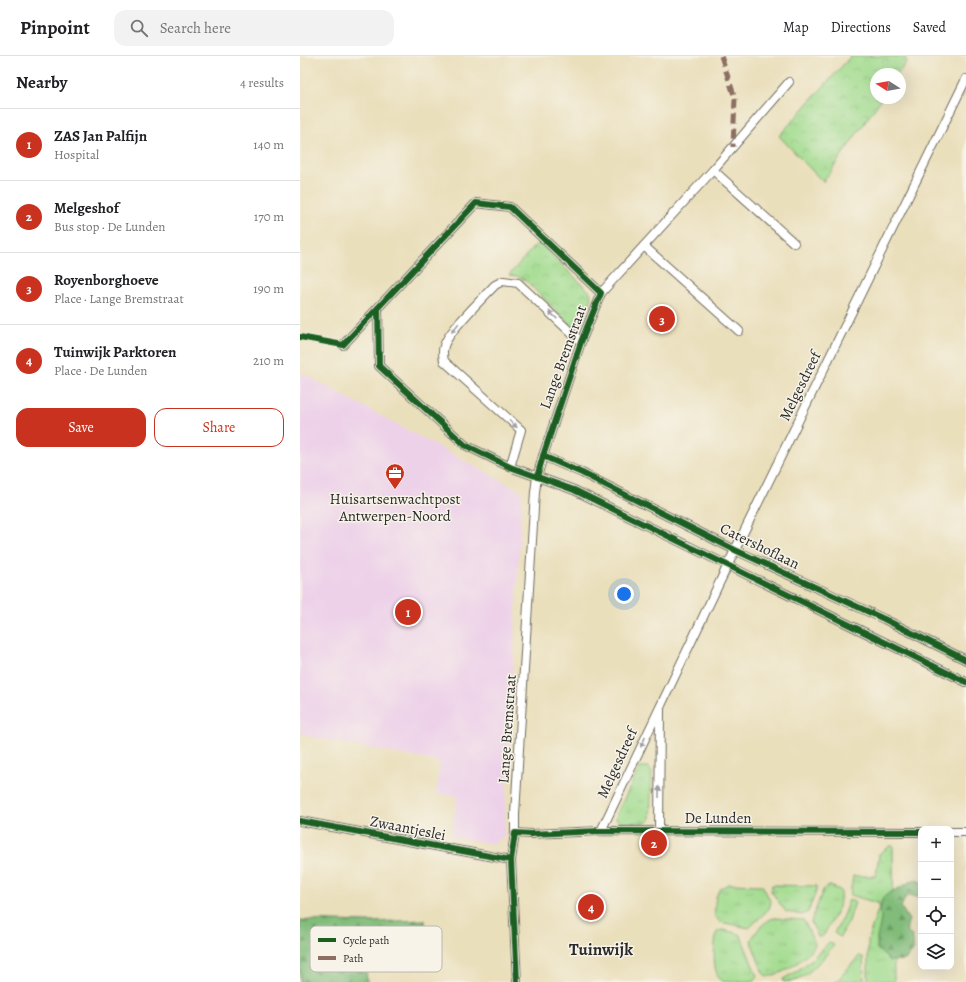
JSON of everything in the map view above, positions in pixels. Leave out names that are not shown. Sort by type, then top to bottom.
[{"type":"street","name":"Melgesdreef","points":[[600,831],[735,550],[966,79]]},
{"type":"street","name":"Lange Bremstraat","points":[[517,982],[511,860],[515,833],[537,477],[542,456],[581,342],[601,293],[713,170],[789,82]]},
{"type":"street","points":[[713,170],[794,243]]},
{"type":"street","name":"Lange Bremstraat","points":[[343,345],[476,203],[510,207],[601,293]]},
{"type":"street","points":[[644,246],[739,331]]},
{"type":"street","name":"Lange Bremstraat","points":[[510,467],[520,430],[444,361],[442,354],[444,344],[454,329],[495,285],[503,282],[518,283],[581,342]]},
{"type":"street","points":[[378,308],[380,335],[379,366],[465,445],[510,467],[574,490],[966,682]]},
{"type":"street","name":"Catershoflaan","points":[[542,456],[582,472],[735,550],[884,619],[966,660]]},
{"type":"street","name":"Melgesdreef","points":[[659,831],[660,707]]},
{"type":"street","name":"Zwaantjeslei","points":[[300,820],[511,860]]},
{"type":"street","name":"De Lunden","points":[[515,833],[531,834],[600,831],[918,832]]},
{"type":"street","points":[[954,832],[966,832]]},
{"type":"shaded area","points":[[300,372],[522,492],[504,836],[493,844],[451,836],[458,796],[436,794],[440,762],[312,737],[300,732]]},
{"type":"green space","points":[[851,56],[904,56],[907,61],[902,68],[870,68],[870,104],[878,104],[823,182],[779,136]]},
{"type":"green space","points":[[538,242],[590,292],[591,300],[588,309],[580,326],[576,328],[572,326],[525,280],[517,276],[509,275]]},
{"type":"green space","points":[[640,767],[648,767],[652,772],[650,819],[645,823],[619,822],[616,818],[617,813]]},
{"type":"green space","points":[[890,846],[893,846],[894,982],[868,982],[868,939],[880,904],[850,895],[853,876],[876,876],[879,854]]},
{"type":"green space","points":[[918,881],[918,897],[906,896],[901,907],[909,920],[907,930],[912,937],[914,950],[905,960],[889,961],[885,955],[877,949],[877,938],[881,920],[880,909],[883,897],[910,882]]},
{"type":"green space","points":[[729,884],[762,885],[771,902],[769,909],[749,928],[720,922],[715,917],[716,897],[720,889]]},
{"type":"green space","points":[[772,885],[816,886],[817,889],[808,912],[802,915],[786,912],[771,891]]},
{"type":"green space","points":[[830,886],[840,890],[841,892],[839,907],[824,935],[818,937],[811,922],[823,890]]},
{"type":"green space","points":[[849,900],[855,902],[849,921],[840,937],[834,933]]},
{"type":"green space","points":[[774,918],[804,921],[815,944],[808,954],[795,964],[780,973],[773,976],[768,976],[763,973],[751,941],[760,927],[767,921]]},
{"type":"green space","points":[[300,920],[369,922],[425,920],[425,926],[310,926],[310,972],[366,972],[367,982],[300,982]]},
{"type":"green space","points":[[724,930],[740,934],[757,976],[754,981],[723,982],[716,972],[714,953],[716,934],[718,931]]},
{"type":"green space","points":[[829,942],[834,945],[812,969],[799,978],[784,982],[783,979],[808,962]]},
{"type":"green space","points":[[859,956],[863,957],[864,982],[836,982]]},
{"type":"marked path","points":[[721,56],[735,98],[733,147]]},
{"type":"cycle path","points":[[300,337],[343,345],[476,203],[510,207],[601,293],[581,342],[537,477]]},
{"type":"cycle path","points":[[378,308],[379,366],[465,445],[510,467],[574,490],[966,682]]},
{"type":"cycle path","points":[[543,456],[582,473],[735,550],[884,619],[966,660]]},
{"type":"cycle path","points":[[300,821],[511,860]]},
{"type":"cycle path","points":[[517,982],[511,860],[515,833],[531,834],[601,831],[918,832]]},
{"type":"place","name":"Royenborghoeve","points":[[662,319]]},
{"type":"place","name":"Huisartsenwachtpost Antwerpen-Noord","points":[[395,490]]},
{"type":"place","name":"ZAS Jan Palfijn","points":[[408,612]]},
{"type":"place","name":"Melgeshof","points":[[654,843]]},
{"type":"place","name":"Tuinwijk Parktoren","points":[[591,907]]},
{"type":"district","name":"Tuinwijk","points":[[601,949]]}]
